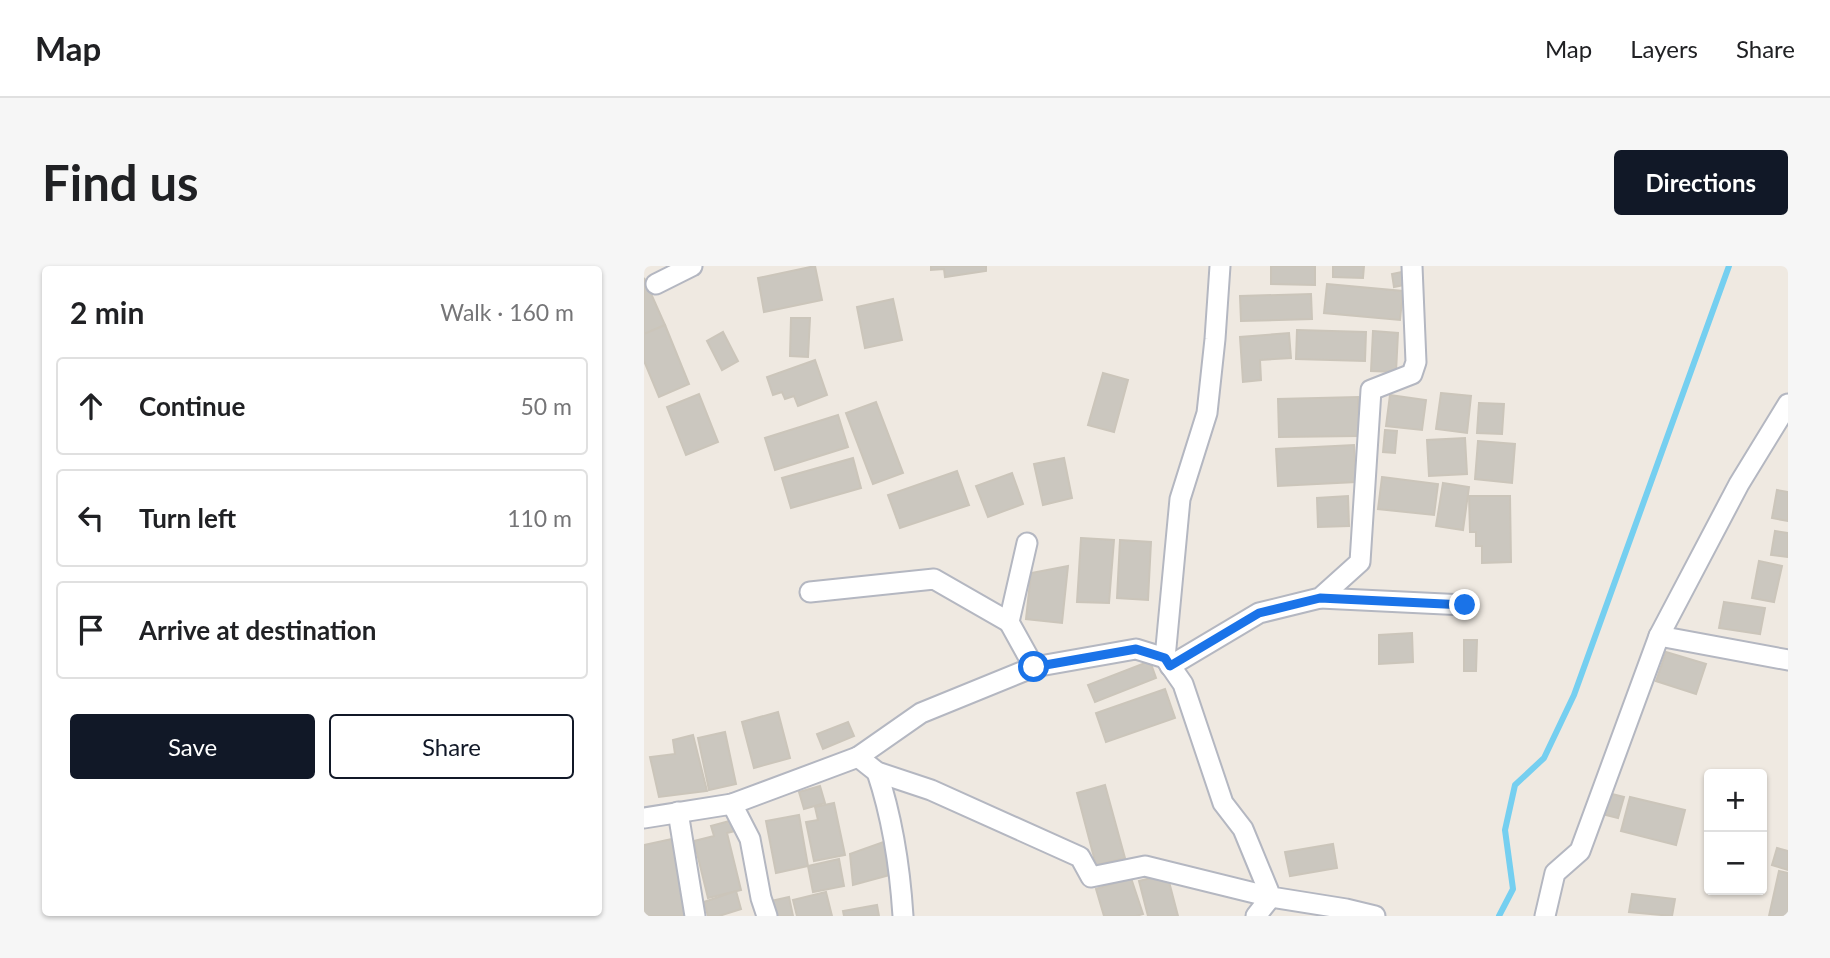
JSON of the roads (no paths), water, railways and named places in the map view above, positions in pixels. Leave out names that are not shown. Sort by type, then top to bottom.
[{"type":"street","points":[[656,284],[692,266]]},
{"type":"street","points":[[1167,662],[1180,499],[1207,413],[1220,266]]},
{"type":"street","points":[[1320,598],[1360,562],[1371,390],[1412,374],[1416,362],[1412,266]]},
{"type":"street","points":[[1545,916],[1555,873],[1580,851],[1658,636],[1739,484],[1788,404]]},
{"type":"street","points":[[1009,622],[1027,543]]},
{"type":"street","points":[[810,592],[934,579],[1009,622],[1034,667]]},
{"type":"street","points":[[1167,662],[1259,613],[1320,598],[1465,605]]},
{"type":"street","points":[[1658,636],[1788,660]]},
{"type":"street","points":[[644,818],[732,804],[858,757],[921,713],[1034,667],[1136,649],[1167,662],[1183,684],[1223,803],[1243,829],[1271,897]]},
{"type":"street","points":[[858,757],[877,772],[931,790],[1080,857],[1091,877],[1145,866],[1271,897],[1375,916]]},
{"type":"street","points":[[877,772],[884,792],[902,888],[904,916]]},
{"type":"street","points":[[732,804],[750,839],[767,916]]},
{"type":"street","points":[[678,812],[695,916]]},
{"type":"street","points":[[1256,916],[1271,897]]},
{"type":"waterway","points":[[1499,916],[1513,889],[1505,830],[1515,785],[1544,758],[1574,695],[1729,266]]}]
